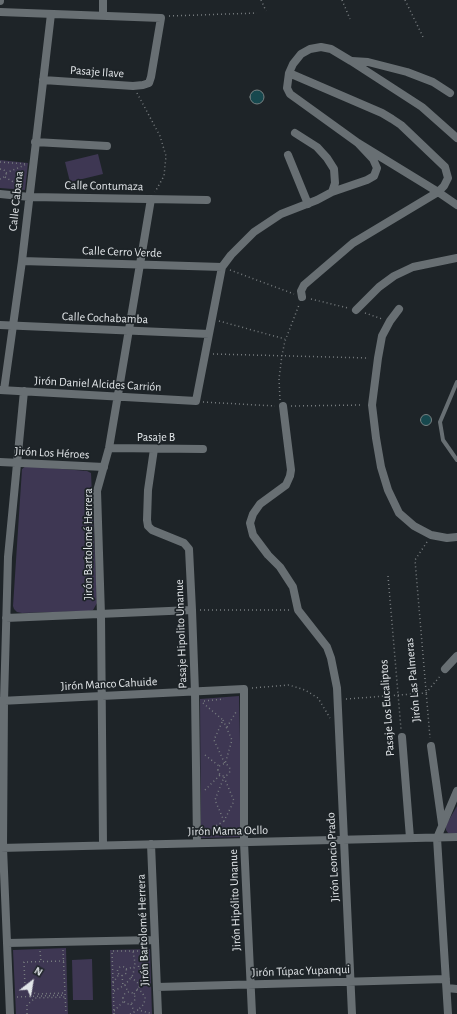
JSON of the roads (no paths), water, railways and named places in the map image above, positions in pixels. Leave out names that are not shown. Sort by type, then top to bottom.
[{"type":"street","points":[[0,12],[103,16],[103,0]]},
{"type":"street","name":"Calle Cabana","points":[[2,390],[22,261],[51,14]]},
{"type":"street","name":"Pasaje Ilave","points":[[43,80],[133,86],[149,83],[161,18],[103,16]]},
{"type":"street","points":[[457,138],[422,107],[351,60],[331,49],[321,47],[310,49],[301,54],[293,64],[289,73],[287,88],[290,94],[358,143],[457,205]]},
{"type":"street","points":[[351,60],[368,62],[407,72],[433,82],[450,93]]},
{"type":"street","points":[[289,73],[382,113],[401,125],[445,167],[448,178],[444,186],[438,192],[353,243],[304,285],[301,291],[302,297]]},
{"type":"street","points":[[295,133],[317,147],[334,169],[336,183],[332,192]]},
{"type":"street","points":[[35,142],[106,146]]},
{"type":"street","points":[[209,334],[222,267],[231,255],[254,232],[281,214],[374,176],[377,172],[377,168],[373,159],[358,143]]},
{"type":"street","points":[[288,155],[308,204]]},
{"type":"street","name":"Calle Contumaza","points":[[0,194],[30,197],[207,200]]},
{"type":"street","name":"Jirón Bartolomé Herrera","points":[[103,846],[101,615],[97,491],[109,448],[151,198]]},
{"type":"street","points":[[356,310],[379,287],[394,276],[413,267],[457,258]]},
{"type":"street","name":"Calle Cerro Verde","points":[[22,261],[222,267]]},
{"type":"street","points":[[399,308],[382,336],[372,405],[381,467],[388,490],[399,513],[414,526],[431,536],[447,538],[457,537]]},
{"type":"street","name":"Calle Cochabamba","points":[[0,325],[209,334]]},
{"type":"street","name":"Jirón Daniel Alcides Carrión","points":[[2,390],[196,401],[209,334]]},
{"type":"street","points":[[10,1014],[1,848],[2,701],[6,618],[4,557],[18,463],[24,391]]},
{"type":"street","name":"Jirón Leoncio Prado","points":[[283,406],[291,470],[290,476],[286,485],[260,504],[253,514],[250,523],[254,535],[268,555],[280,567],[293,587],[298,610],[327,647],[333,665],[338,700],[352,1014]]},
{"type":"street","name":"Pasaje B","points":[[109,448],[203,449]]},
{"type":"street","name":"Pasaje Hipolito Unanue","points":[[154,449],[148,490],[146,520],[148,526],[152,530],[184,543],[189,549],[195,692],[197,843]]},
{"type":"street","name":"Jirón Los Héroes","points":[[0,462],[104,467]]},
{"type":"street","points":[[6,618],[192,610]]},
{"type":"street","points":[[445,669],[457,656]]},
{"type":"street","name":"Jirón Manco Cahuide","points":[[2,701],[244,689]]},
{"type":"street","name":"Jirón Hipólito Unanue","points":[[244,689],[244,842],[252,1014]]},
{"type":"street","name":"Pasaje Los Eucaliptos","points":[[402,737],[410,838]]},
{"type":"street","points":[[431,746],[442,826]]},
{"type":"street","points":[[448,1014],[437,838],[457,791]]},
{"type":"street","name":"Jirón Mama Ocllo","points":[[1,848],[457,837]]},
{"type":"street","name":"Jirón Bartolomé Herrera","points":[[151,844],[157,987],[154,1014]]},
{"type":"street","points":[[7,943],[155,940]]},
{"type":"street","name":"Jirón Túpac Yupanqui","points":[[157,987],[446,979]]},
{"type":"street","points":[[447,988],[457,989]]},
{"type":"street","points":[[0,996],[9,997]]},
{"type":"lane","points":[[457,382],[440,422],[443,440],[457,460]]}]
